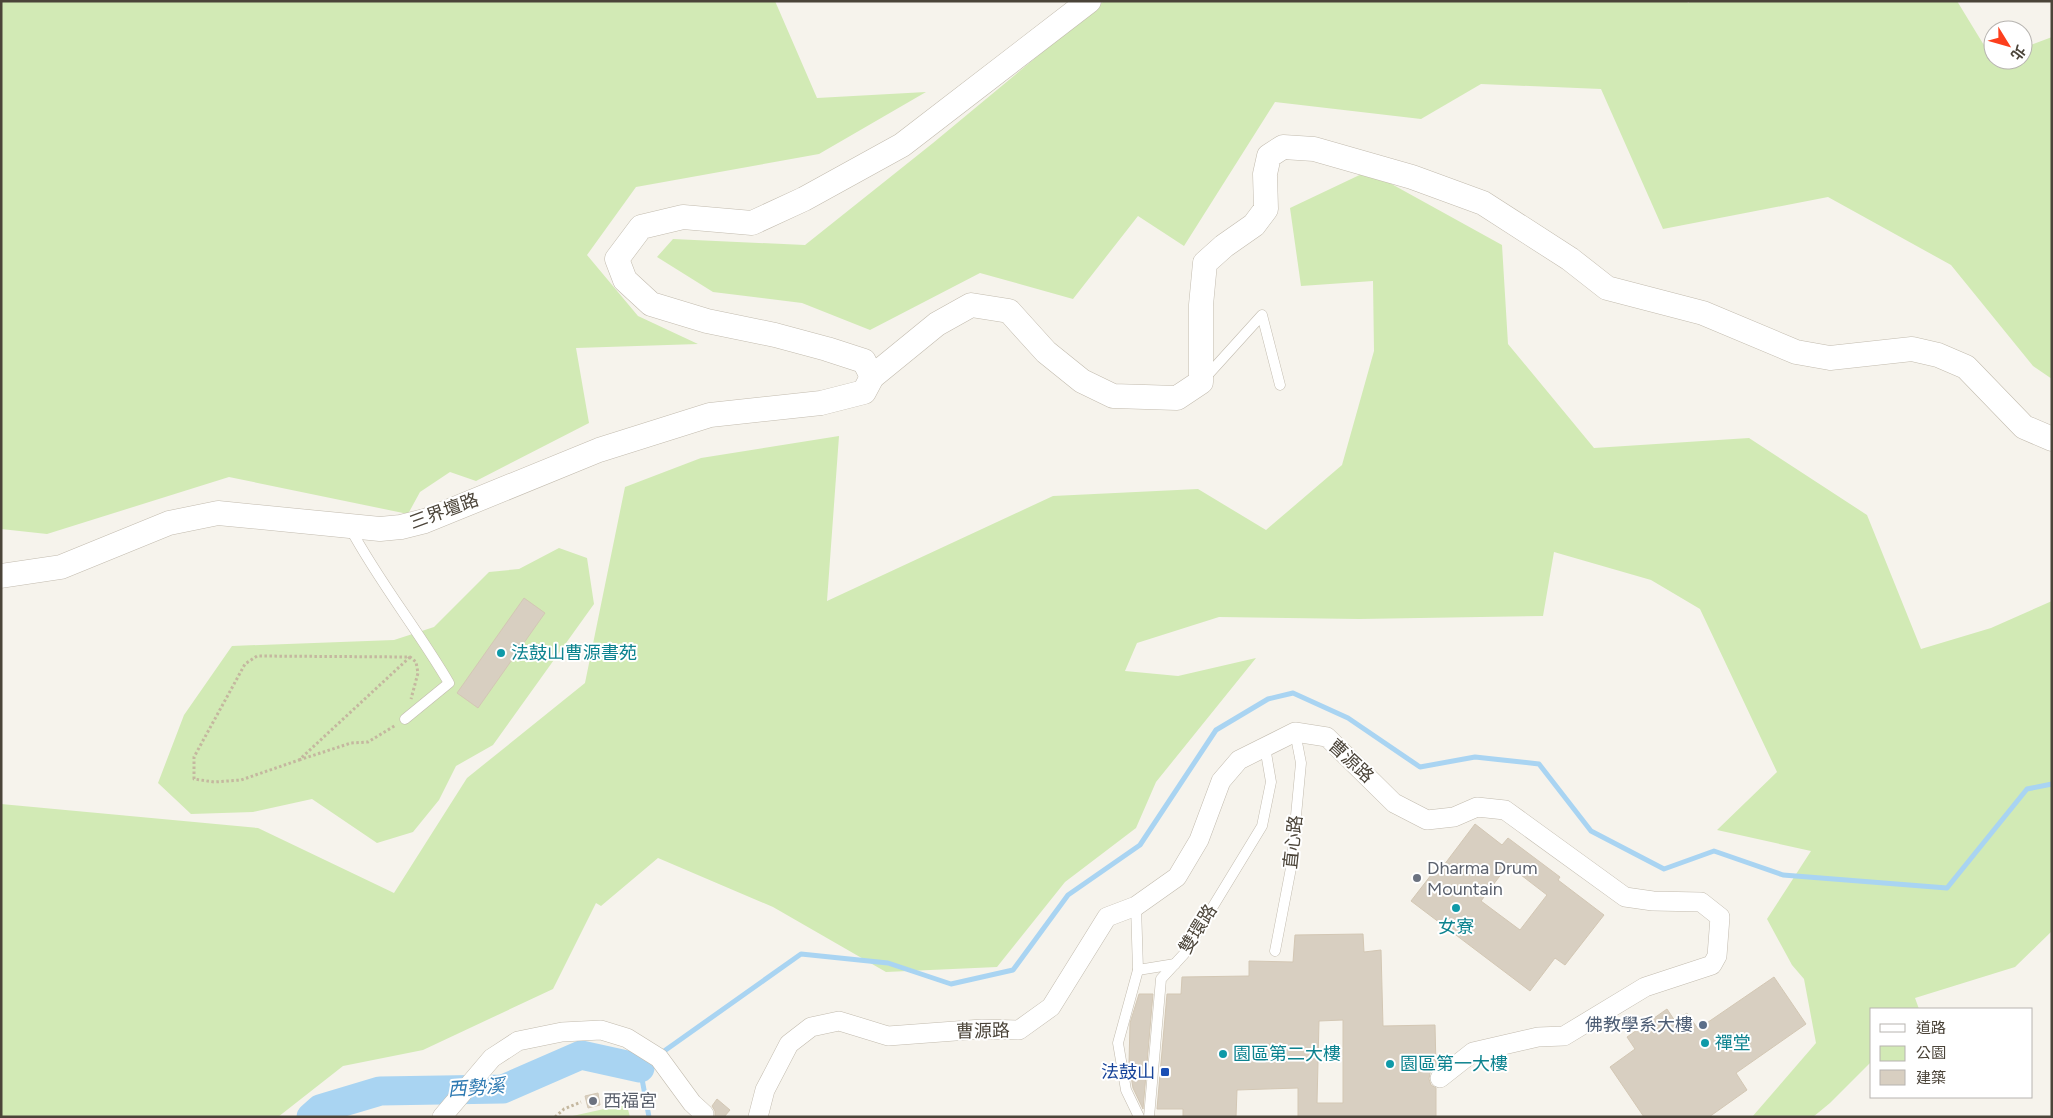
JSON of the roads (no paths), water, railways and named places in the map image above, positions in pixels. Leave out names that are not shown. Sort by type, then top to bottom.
[{"type":"street","points":[[872,377],[864,361],[774,335],[706,321],[651,304],[625,280],[617,259],[641,227],[683,217],[752,223],[804,198],[902,145],[1089,1]]},
{"type":"street","points":[[1201,382],[1201,305],[1205,263],[1224,246],[1254,225],[1266,209],[1265,174],[1269,156],[1283,147],[1314,149],[1404,175],[1483,203],[1570,259],[1607,288],[1703,313],[1796,352],[1830,358],[1912,349],[1938,355],[1966,367],[2024,427],[2052,439]]},
{"type":"street","name":"三界壇路","points":[[1,576],[61,567],[169,523],[218,513],[380,529],[401,527],[425,521],[618,444],[710,415],[821,403],[864,392],[872,377],[938,324],[971,305],[1009,311],[1046,352],[1082,381],[1113,396],[1177,398],[1201,382]]},
{"type":"street","name":"曹源路","points":[[758,1117],[766,1090],[789,1044],[811,1027],[839,1021],[888,1036],[982,1029],[1019,1030],[1051,1007],[1107,917],[1136,906],[1177,876],[1199,840],[1221,781],[1239,760],[1294,732],[1327,737],[1394,803],[1427,820],[1454,817],[1477,807],[1505,810],[1624,897],[1652,901],[1701,902],[1720,917],[1717,956],[1712,965],[1645,987],[1564,1036],[1538,1037],[1473,1052],[1440,1078]]},
{"type":"street","points":[[442,1117],[492,1058],[518,1041],[562,1032],[601,1030],[627,1038],[659,1058],[692,1103],[704,1114]]},
{"type":"lane","points":[[1201,382],[1262,315],[1280,385]]},
{"type":"lane","points":[[349,526],[368,561],[430,651],[449,683],[405,719]]},
{"type":"lane","name":"直心路","points":[[1275,951],[1291,868],[1301,763],[1294,732]]},
{"type":"lane","name":"雙環路","points":[[1149,1117],[1161,979],[1184,954],[1262,826],[1271,782],[1265,748]]},
{"type":"lane","points":[[1136,906],[1138,970],[1118,1043],[1126,1090],[1139,1117]]},
{"type":"lane","points":[[1138,970],[1175,964]]},
{"type":"waterway","points":[[660,1054],[801,954],[888,963],[951,984],[1013,970],[1068,895],[1140,845],[1216,730],[1268,699],[1293,693],[1348,718],[1420,767],[1475,757],[1539,764],[1591,831],[1664,869],[1714,851],[1783,875],[1947,888],[2027,789],[2052,784]]},
{"type":"waterway","name":"西勢溪","points":[[311,1117],[320,1109],[380,1091],[503,1089],[581,1055],[640,1068]]},
{"type":"waterway","points":[[649,1117],[640,1068],[653,1059]]},
{"type":"place","name":"法鼓山曹源書苑","points":[[501,653]]},
{"type":"place","name":"Dharma Drum Mountain","points":[[1417,878]]},
{"type":"place","name":"女寮","points":[[1456,908]]},
{"type":"place","name":"佛教學系大樓","points":[[1703,1025]]},
{"type":"place","name":"禪堂","points":[[1705,1043]]},
{"type":"place","name":"園區第二大樓","points":[[1223,1054]]},
{"type":"place","name":"園區第一大樓","points":[[1390,1064]]},
{"type":"place","name":"法鼓山","points":[[1165,1072]]},
{"type":"place","name":"西福宮","points":[[593,1101]]}]
